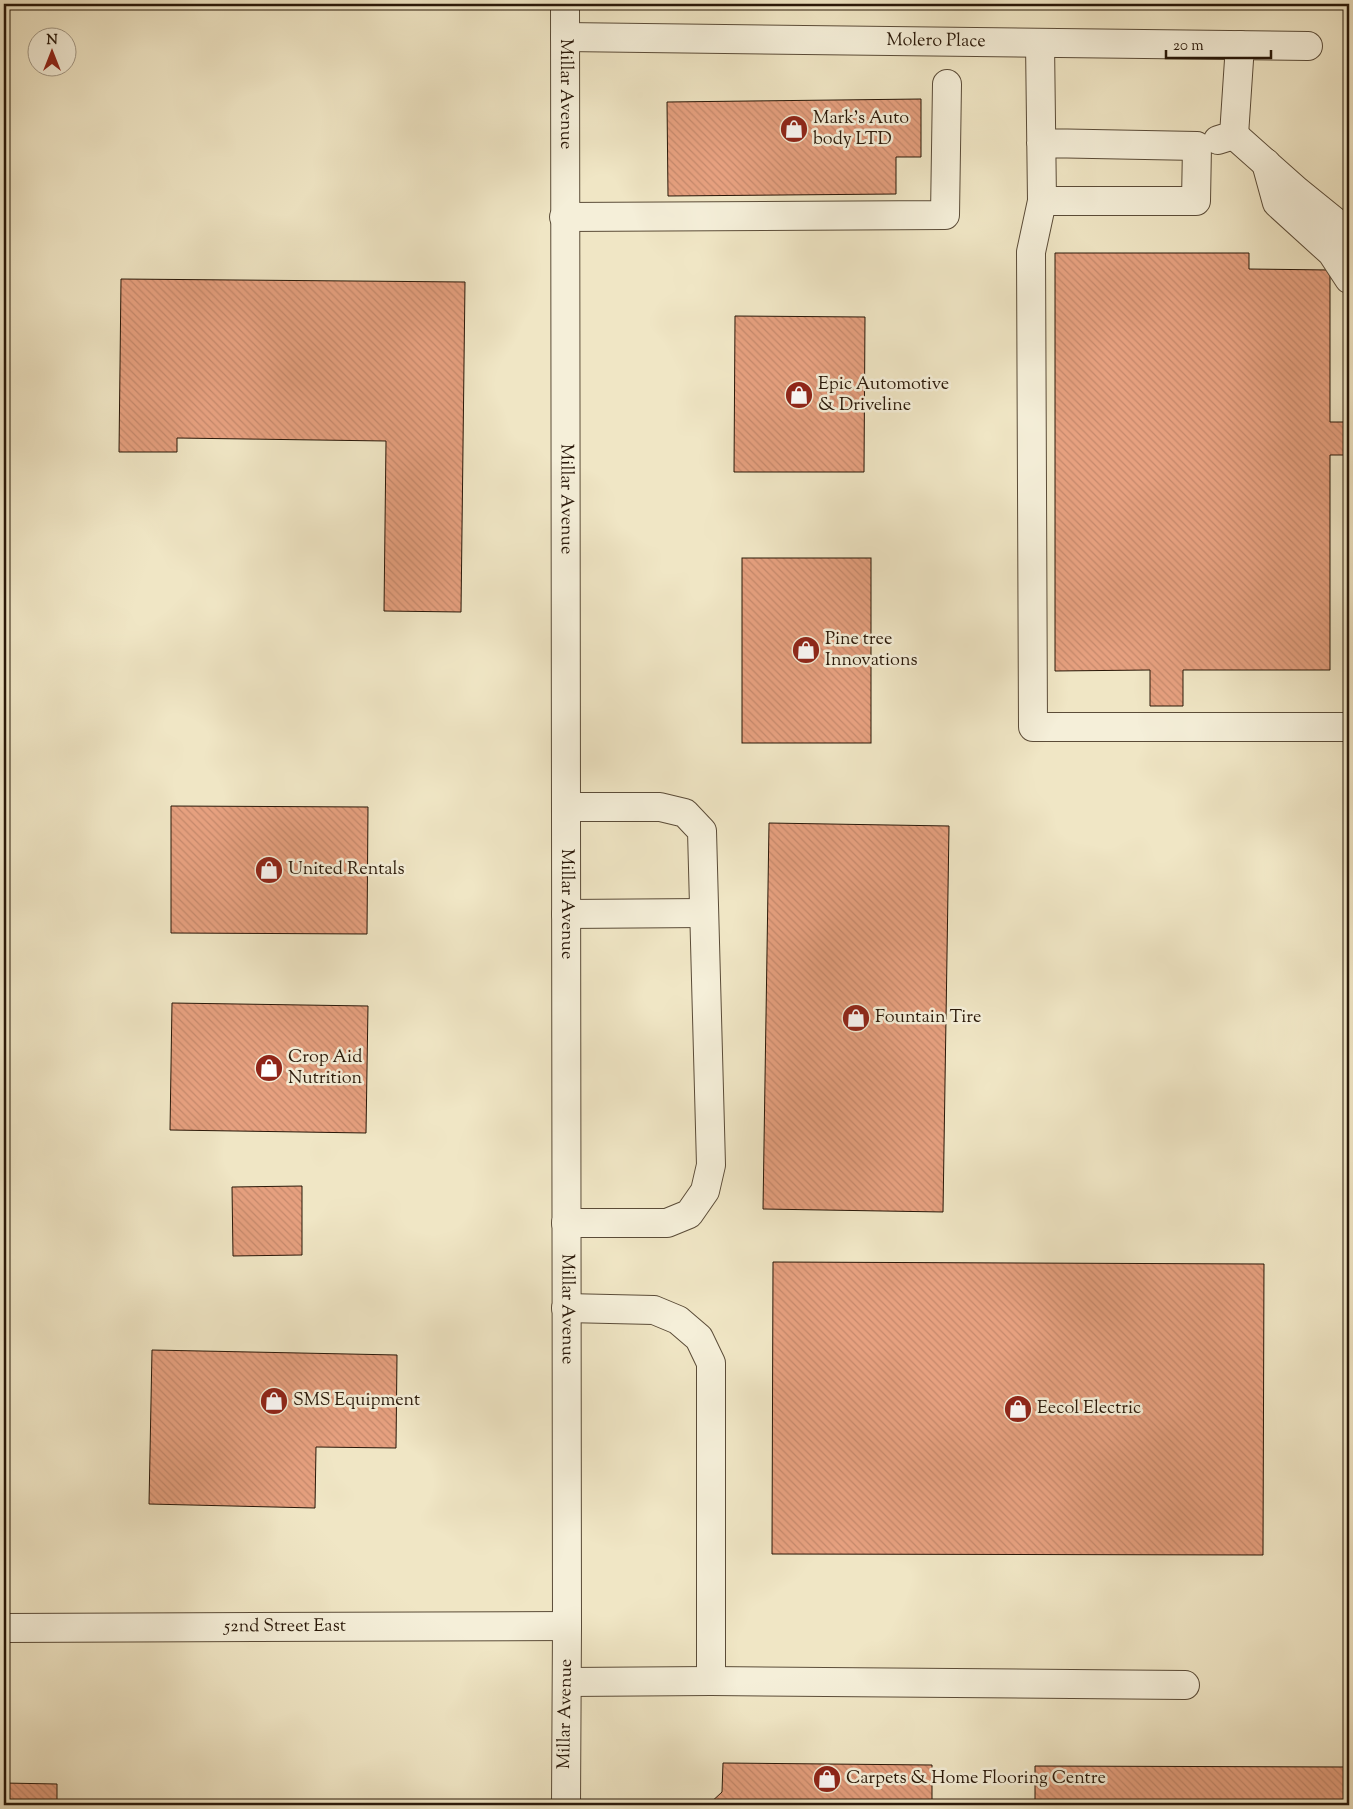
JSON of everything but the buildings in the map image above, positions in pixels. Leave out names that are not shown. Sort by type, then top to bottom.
[{"type":"street","name":"Millar Avenue","points":[[565,4],[566,1805]]},
{"type":"street","name":"Molero Place","points":[[564,37],[1308,46]]},
{"type":"street","points":[[1040,43],[1042,201],[1031,252],[1033,727],[1349,727]]},
{"type":"street","points":[[1234,134],[1240,45]]},
{"type":"street","points":[[564,217],[945,215],[946,84]]},
{"type":"street","points":[[1041,143],[1198,146],[1234,134]]},
{"type":"street","points":[[1234,134],[1297,191],[1349,233]]},
{"type":"street","points":[[1042,201],[1196,202],[1198,146]]},
{"type":"street","points":[[1266,163],[1277,203],[1332,253],[1349,279]]},
{"type":"street","points":[[566,807],[660,806],[685,813],[702,831],[711,1165],[705,1191],[689,1214],[666,1224],[566,1224]]},
{"type":"street","points":[[566,914],[704,913]]},
{"type":"street","points":[[566,1308],[654,1310],[678,1320],[699,1338],[711,1363],[711,1681]]},
{"type":"street","name":"52nd Street East","points":[[4,1628],[567,1626]]},
{"type":"street","points":[[567,1682],[711,1681],[1185,1685]]},
{"type":"place","name":"Mark's Auto body LTD","points":[[794,129]]},
{"type":"place","name":"Epic Automotive & Driveline","points":[[799,395]]},
{"type":"place","name":"Pine tree Innovations","points":[[806,650]]},
{"type":"place","name":"United Rentals","points":[[269,870]]},
{"type":"place","name":"Fountain Tire","points":[[856,1018]]},
{"type":"place","name":"Crop Aid Nutrition","points":[[269,1068]]},
{"type":"place","name":"SMS Equipment","points":[[274,1401]]},
{"type":"place","name":"Eecol Electric","points":[[1018,1409]]},
{"type":"place","name":"Carpets & Home Flooring Centre","points":[[827,1779]]}]
